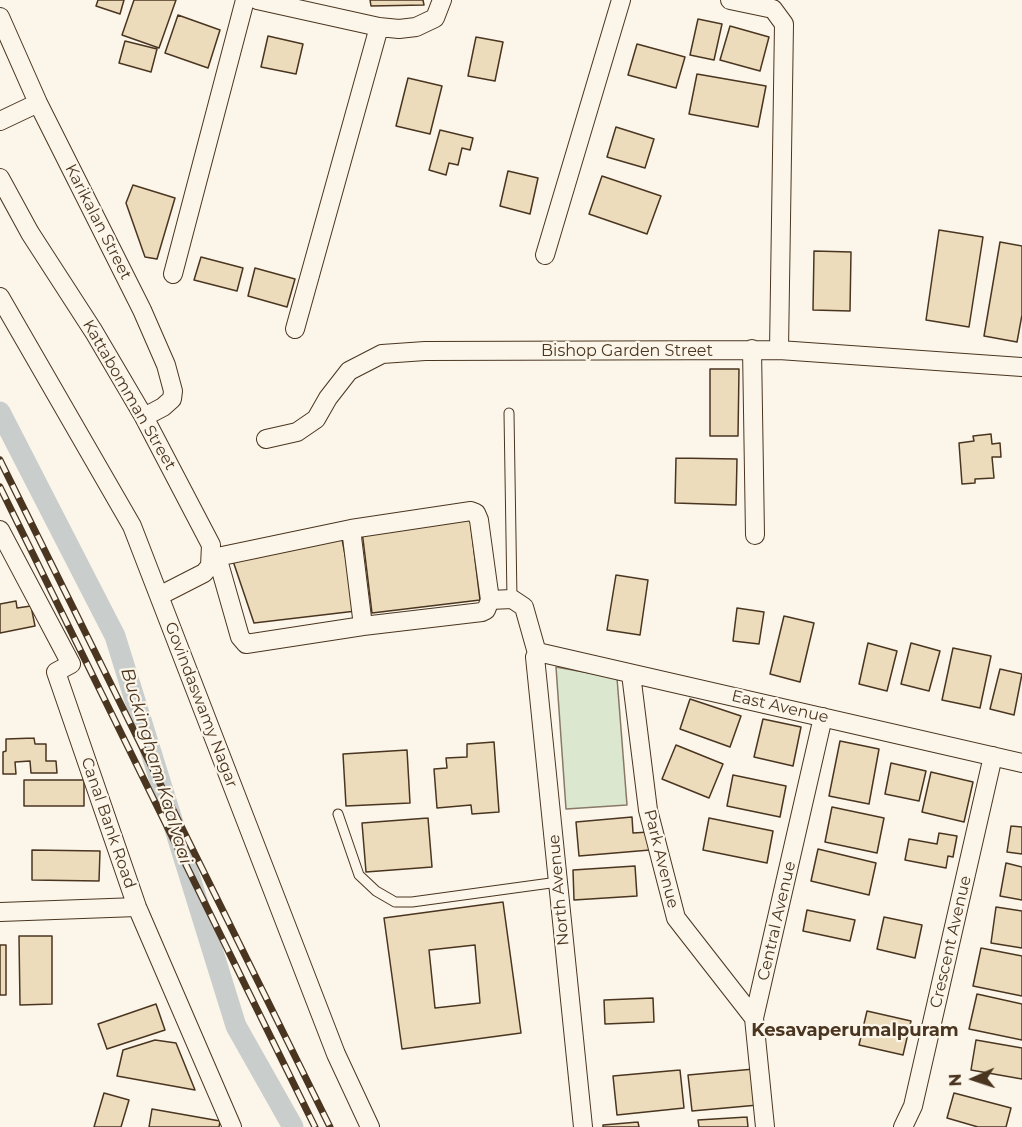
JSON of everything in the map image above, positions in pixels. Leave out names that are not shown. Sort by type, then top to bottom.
[{"type":"street","points":[[173,274],[245,0]]},
{"type":"street","points":[[258,0],[379,27],[416,27],[435,18],[442,0]]},
{"type":"street","points":[[545,255],[621,0]]},
{"type":"street","points":[[730,0],[773,9],[784,24],[779,350]]},
{"type":"street","name":"Karikalan Street","points":[[0,17],[38,104],[142,310],[166,364],[173,391],[171,399],[163,407],[144,417]]},
{"type":"street","points":[[295,329],[379,27]]},
{"type":"street","points":[[0,121],[38,104]]},
{"type":"street","name":"Kattabomman Street","points":[[0,178],[30,233],[94,332],[144,417],[211,545],[210,566],[204,573],[159,596]]},
{"type":"street","name":"Govindaswamy Nagar","points":[[0,297],[132,526],[336,1054],[370,1127]]},
{"type":"street","points":[[752,349],[755,535]]},
{"type":"street","name":"Bishop Garden Street","points":[[266,439],[297,432],[316,419],[328,398],[349,371],[382,354],[425,351],[752,349],[1022,367]]},
{"type":"street","points":[[466,511],[476,513],[479,520],[490,600],[486,610],[246,644],[240,637],[218,560],[222,556],[351,529],[466,511]]},
{"type":"street","points":[[351,529],[363,626]]},
{"type":"street","name":"Canal Bank Road","points":[[0,530],[71,664],[56,672],[136,908],[232,1127]]},
{"type":"street","points":[[490,600],[512,599]]},
{"type":"street","name":"North Avenue","points":[[512,599],[524,607],[537,653],[535,657],[570,1019],[583,1127]]},
{"type":"street","name":"East Avenue","points":[[537,653],[542,652],[1022,763]]},
{"type":"street","name":"Park Avenue","points":[[631,674],[648,810],[676,918],[754,1018]]},
{"type":"street","name":"Central Avenue","points":[[765,1127],[754,1018],[823,717]]},
{"type":"street","name":"Crescent Avenue","points":[[903,1127],[914,1106],[993,756]]},
{"type":"street","points":[[0,912],[136,908]]},
{"type":"lane","points":[[509,412],[512,599]]},
{"type":"lane","points":[[338,814],[358,875],[376,891],[395,902],[412,902],[558,882]]},
{"type":"green space","points":[[556,667],[617,678],[627,805],[566,809]]},
{"type":"building","points":[[98,0],[124,0],[120,14],[96,6]]},
{"type":"building","points":[[134,0],[176,0],[159,48],[122,35]]},
{"type":"building","points":[[370,0],[423,0],[424,5],[371,6]]},
{"type":"building","points":[[178,15],[220,30],[208,68],[165,53]]},
{"type":"building","points":[[698,19],[722,24],[714,60],[690,55]]},
{"type":"building","points":[[730,26],[769,37],[760,71],[720,60]]},
{"type":"building","points":[[268,36],[303,44],[296,74],[261,67]]},
{"type":"building","points":[[476,37],[503,42],[495,81],[468,76]]},
{"type":"building","points":[[125,41],[157,49],[151,72],[119,63]]},
{"type":"building","points":[[637,44],[685,57],[676,88],[628,75]]},
{"type":"building","points":[[697,74],[766,86],[758,127],[689,114]]},
{"type":"building","points":[[408,78],[442,86],[430,134],[396,126]]},
{"type":"building","points":[[616,127],[654,139],[645,168],[607,157]]},
{"type":"building","points":[[440,130],[473,138],[470,150],[462,148],[458,165],[449,163],[446,175],[429,170]]},
{"type":"building","points":[[508,171],[538,178],[530,214],[500,206]]},
{"type":"building","points":[[602,176],[661,196],[647,234],[589,214]]},
{"type":"building","points":[[133,185],[175,198],[157,259],[145,257],[126,203]]},
{"type":"building","points":[[939,230],[983,237],[969,327],[926,320]]},
{"type":"building","points":[[1000,242],[1022,246],[1022,315],[1017,342],[984,336]]},
{"type":"building","points":[[814,251],[851,252],[850,311],[813,310]]},
{"type":"building","points":[[201,257],[243,268],[237,291],[194,280]]},
{"type":"building","points":[[255,268],[295,279],[287,307],[248,296]]},
{"type":"building","points":[[710,369],[739,369],[738,436],[710,436]]},
{"type":"building","points":[[991,434],[992,444],[1000,443],[1001,457],[992,457],[994,478],[975,479],[975,483],[962,484],[959,443],[974,441],[973,436]]},
{"type":"building","points":[[676,458],[737,459],[736,505],[675,503]]},
{"type":"building","points":[[470,518],[480,600],[372,613],[362,531]]},
{"type":"building","points":[[342,539],[356,611],[254,623],[232,558]]},
{"type":"building","points":[[616,575],[648,580],[640,635],[607,630]]},
{"type":"building","points":[[16,601],[17,608],[31,606],[35,626],[0,633],[0,604]]},
{"type":"building","points":[[737,608],[764,612],[759,644],[733,641]]},
{"type":"building","points":[[784,616],[814,623],[800,682],[770,674]]},
{"type":"building","points":[[868,643],[897,651],[887,691],[859,684]]},
{"type":"building","points":[[911,643],[940,651],[929,691],[901,684]]},
{"type":"building","points":[[953,648],[991,656],[980,708],[942,700]]},
{"type":"building","points":[[1000,669],[1022,674],[1014,715],[990,709]]},
{"type":"building","points":[[690,699],[741,716],[730,747],[680,729]]},
{"type":"building","points":[[763,719],[801,727],[793,766],[754,757]]},
{"type":"building","points":[[34,738],[35,744],[46,744],[46,761],[56,761],[57,773],[31,773],[30,761],[15,762],[16,774],[3,774],[3,752],[6,751],[6,739]]},
{"type":"building","points":[[840,741],[879,749],[869,804],[829,796]]},
{"type":"building","points":[[494,742],[499,812],[472,814],[471,805],[437,808],[434,769],[447,768],[446,758],[467,757],[467,744]]},
{"type":"building","points":[[676,745],[723,764],[709,798],[662,779]]},
{"type":"building","points":[[407,750],[410,803],[346,806],[343,754]]},
{"type":"building","points":[[891,763],[926,771],[919,801],[885,794]]},
{"type":"building","points":[[931,772],[973,782],[964,822],[922,812]]},
{"type":"building","points":[[733,775],[786,786],[780,817],[727,806]]},
{"type":"building","points":[[24,780],[84,780],[84,806],[24,806]]},
{"type":"building","points":[[832,807],[884,818],[877,853],[825,842]]},
{"type":"building","points":[[632,817],[633,833],[649,832],[650,850],[579,856],[576,822]]},
{"type":"building","points":[[428,818],[432,867],[366,872],[362,823]]},
{"type":"building","points":[[709,818],[773,831],[767,863],[703,850]]},
{"type":"building","points":[[1011,826],[1022,827],[1022,854],[1007,852]]},
{"type":"building","points":[[939,833],[957,836],[953,857],[948,856],[946,868],[905,860],[909,839],[937,844]]},
{"type":"building","points":[[818,849],[876,863],[869,895],[811,881]]},
{"type":"building","points":[[32,850],[100,851],[99,881],[32,880]]},
{"type":"building","points":[[1006,863],[1022,867],[1022,900],[1000,896]]},
{"type":"building","points":[[635,866],[637,896],[574,900],[573,870]]},
{"type":"building","points":[[503,902],[521,1033],[402,1049],[384,918]],"holes":[[[475,945],[480,1003],[435,1008],[429,950]]]},
{"type":"building","points":[[996,907],[1022,911],[1022,948],[991,943]]},
{"type":"building","points":[[807,910],[855,920],[850,941],[803,931]]},
{"type":"building","points":[[884,917],[922,925],[915,958],[877,949]]},
{"type":"building","points":[[19,936],[52,936],[52,1004],[20,1005]]},
{"type":"building","points":[[0,945],[6,945],[6,995],[0,995]]},
{"type":"building","points":[[981,948],[1022,956],[1022,996],[973,986]]},
{"type":"building","points":[[977,994],[1022,1004],[1022,1040],[969,1029]]},
{"type":"building","points":[[653,998],[654,1022],[605,1024],[604,1000]]},
{"type":"building","points":[[156,1004],[165,1030],[107,1049],[98,1024]]},
{"type":"building","points":[[867,1011],[911,1021],[903,1055],[859,1045]]},
{"type":"building","points":[[155,1040],[176,1043],[195,1090],[117,1076],[123,1050]]},
{"type":"building","points":[[976,1040],[1022,1048],[1022,1079],[971,1070]]},
{"type":"building","points":[[754,1069],[758,1105],[692,1111],[688,1075]]},
{"type":"building","points":[[680,1070],[684,1108],[617,1115],[613,1076]]},
{"type":"building","points":[[104,1093],[129,1100],[121,1127],[94,1127]]},
{"type":"building","points":[[954,1093],[1011,1108],[1006,1127],[978,1127],[947,1118]]},
{"type":"building","points":[[152,1109],[220,1121],[219,1127],[149,1127]]},
{"type":"building","points":[[747,1117],[748,1127],[699,1127],[698,1120]]},
{"type":"building","points":[[638,1122],[639,1127],[603,1127],[603,1125]]},
{"type":"waterway","name":"Buckingham Kaalvaai","points":[[0,412],[115,636],[236,1026],[293,1127]]},
{"type":"railway","points":[[0,460],[330,1127]]},
{"type":"railway","points":[[0,487],[315,1127]]},
{"type":"district","name":"Kesavaperumalpuram","points":[[855,1031]]}]
